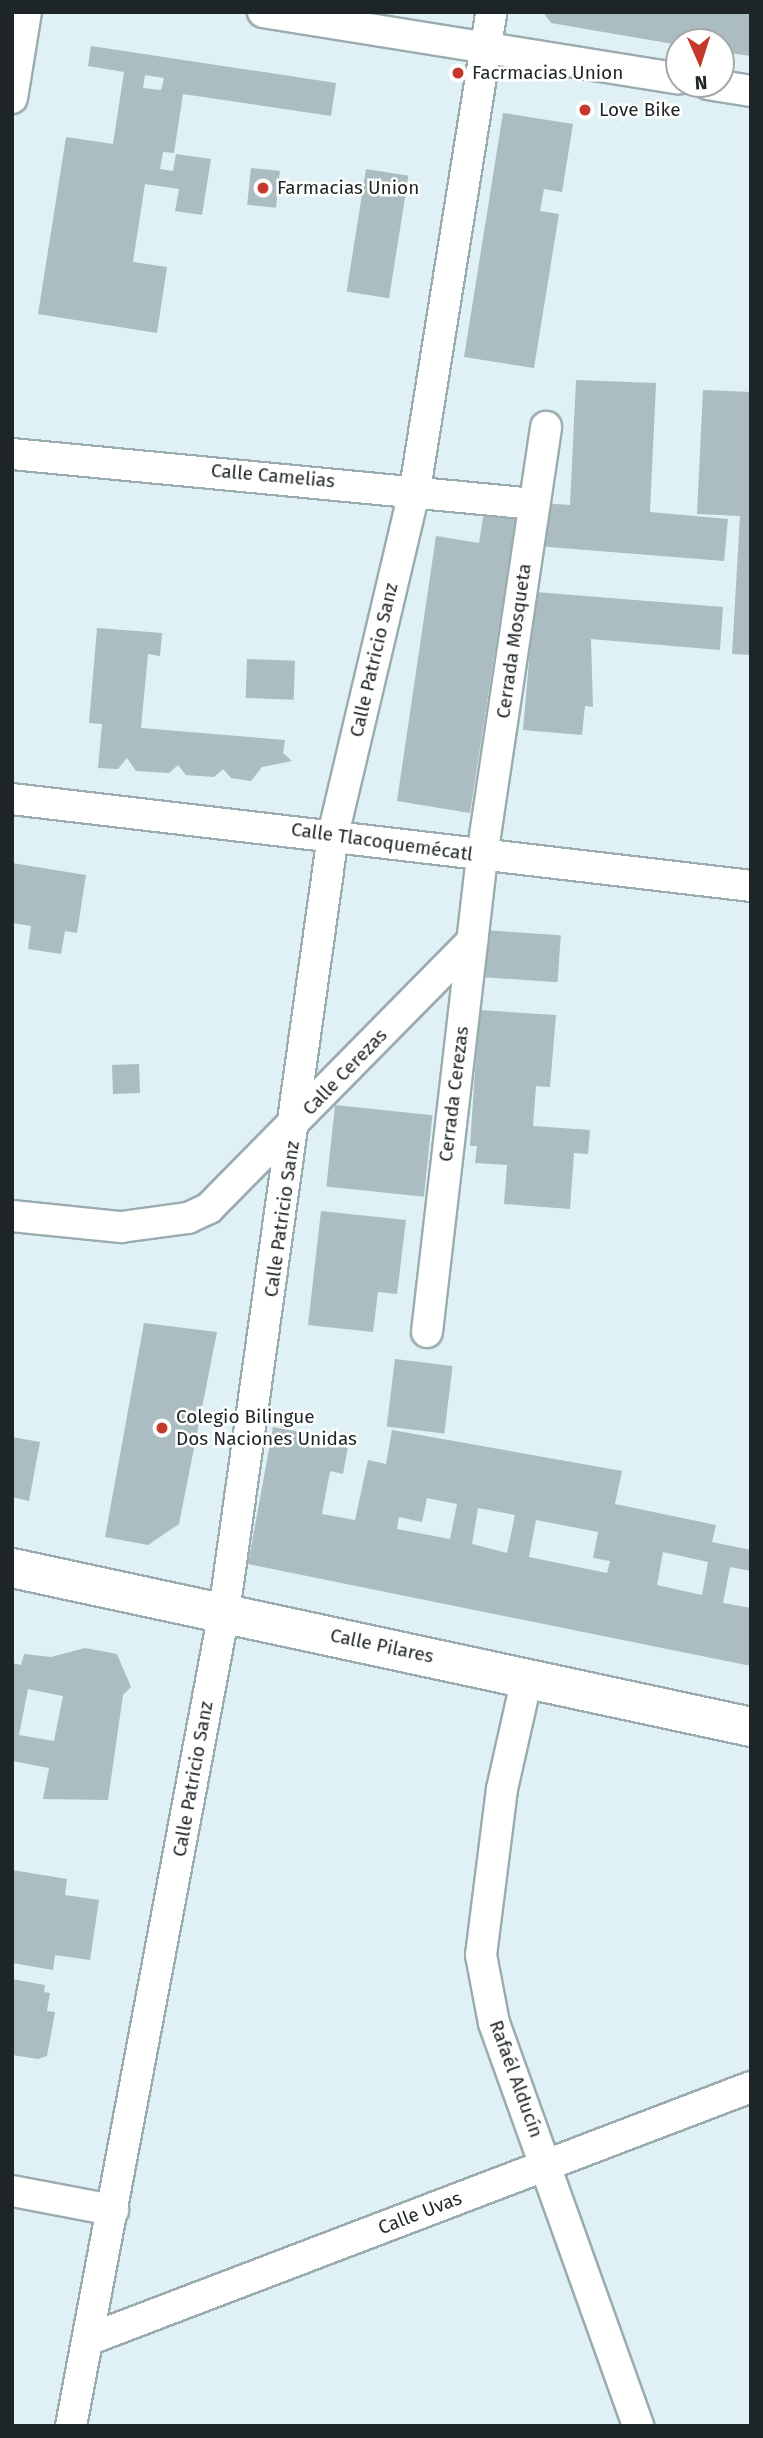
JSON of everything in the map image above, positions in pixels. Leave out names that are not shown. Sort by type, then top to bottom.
[{"type":"street","points":[[12,99],[26,12]]},
{"type":"street","points":[[263,12],[665,77]]},
{"type":"street","name":"Calle Patricio Sanz","points":[[71,2426],[90,2339],[224,1612],[296,1123],[333,835],[415,489],[491,12]]},
{"type":"street","name":"Cerrada Mosqueta","points":[[482,856],[546,427]]},
{"type":"street","name":"Calle Camelias","points":[[12,454],[415,489],[534,504]]},
{"type":"street","name":"Calle Tlacoquemécatl","points":[[12,799],[751,886]]},
{"type":"street","name":"Cerrada Cerezas","points":[[427,1332],[482,856]]},
{"type":"street","name":"Calle Cerezas","points":[[12,1216],[121,1227],[188,1218],[228,1194],[472,940]]},
{"type":"street","name":"Calle Pilares","points":[[12,1568],[751,1727]]},
{"type":"street","name":"Rafaél Alducín","points":[[527,1678],[502,1789],[481,1955],[494,2023],[547,2165],[638,2426]]},
{"type":"street","name":"Calle Uvas","points":[[90,2339],[751,2087]]},
{"type":"street","points":[[12,2191],[113,2210]]},
{"type":"building","points":[[543,12],[751,12],[751,56],[735,54],[735,28],[665,28],[665,43],[551,23]]},
{"type":"building","points":[[91,46],[336,83],[331,116],[183,94],[174,153],[163,152],[160,169],[173,171],[176,154],[211,159],[202,215],[175,211],[179,189],[145,184],[133,262],[167,267],[157,333],[38,314],[66,137],[113,144],[124,72],[88,66]],"holes":[[[145,75],[164,78],[161,90],[143,88]]]},
{"type":"building","points":[[503,113],[573,124],[562,192],[544,189],[540,211],[559,214],[534,368],[464,357]]},
{"type":"building","name":"Farmacias Union","points":[[251,168],[280,171],[276,208],[247,205]]},
{"type":"building","points":[[366,169],[408,176],[389,298],[347,291]]},
{"type":"building","points":[[576,380],[656,383],[650,512],[728,519],[724,561],[536,546],[540,503],[570,505]]},
{"type":"building","points":[[703,390],[751,392],[751,655],[732,654],[740,516],[697,514]]},
{"type":"building","points":[[484,511],[516,515],[470,813],[397,801],[436,536],[479,543]]},
{"type":"building","points":[[535,592],[723,607],[720,650],[591,639],[593,707],[585,706],[582,735],[523,730]]},
{"type":"building","points":[[97,628],[162,633],[160,656],[148,654],[141,728],[285,740],[283,753],[292,761],[262,767],[251,781],[231,778],[223,769],[214,777],[186,775],[178,765],[169,773],[136,771],[127,758],[118,769],[98,768],[102,724],[89,723]]},
{"type":"building","points":[[247,659],[295,661],[294,700],[246,698]]},
{"type":"building","points":[[12,863],[86,875],[77,933],[65,931],[61,954],[28,949],[31,926],[12,923]]},
{"type":"building","points":[[484,930],[561,935],[558,982],[481,977]]},
{"type":"building","points":[[479,1010],[556,1015],[550,1087],[536,1086],[533,1126],[590,1130],[588,1154],[574,1153],[570,1209],[504,1204],[507,1165],[475,1163],[477,1146],[470,1146]]},
{"type":"building","points":[[139,1064],[140,1093],[113,1094],[112,1065]]},
{"type":"building","points":[[335,1105],[432,1115],[424,1197],[326,1187]]},
{"type":"building","points":[[321,1211],[406,1220],[397,1294],[378,1292],[373,1332],[308,1325]]},
{"type":"building","name":"Colegio Bilingue Dos Naciones Unidas","points":[[144,1323],[217,1332],[179,1524],[148,1545],[105,1537]]},
{"type":"building","points":[[395,1359],[453,1366],[444,1434],[387,1426]]},
{"type":"building","points":[[273,1427],[349,1441],[343,1474],[330,1471],[322,1514],[355,1520],[368,1460],[386,1464],[392,1430],[622,1471],[615,1504],[716,1525],[712,1542],[751,1550],[751,1571],[730,1567],[723,1603],[751,1608],[751,1666],[248,1564]],"holes":[[[427,1498],[457,1504],[450,1539],[397,1529],[399,1517],[422,1522]],[[478,1508],[515,1515],[507,1553],[472,1544]],[[536,1520],[598,1532],[593,1558],[610,1561],[607,1573],[529,1557]],[[663,1552],[708,1562],[702,1595],[657,1585]]]},
{"type":"building","points":[[12,1437],[40,1442],[29,1501],[12,1497]]},
{"type":"building","points":[[85,1648],[117,1654],[131,1687],[123,1695],[108,1800],[43,1799],[49,1768],[12,1761],[12,1663],[21,1665],[24,1654],[51,1657]],"holes":[[[28,1689],[63,1696],[54,1741],[19,1735]]]},
{"type":"building","points":[[12,1870],[67,1879],[65,1895],[99,1900],[90,1960],[55,1955],[53,1970],[12,1963]]},
{"type":"building","points":[[12,1979],[45,1985],[44,1992],[50,1993],[47,2011],[55,2012],[47,2056],[38,2059],[12,2055]]},
{"type":"place","name":"Facrmacias Union","points":[[458,73]]},
{"type":"place","name":"Love Bike","points":[[585,110]]},
{"type":"place","name":"Farmacias Union","points":[[263,188]]},
{"type":"place","name":"Colegio Bilingue Dos Naciones Unidas","points":[[162,1428]]}]
